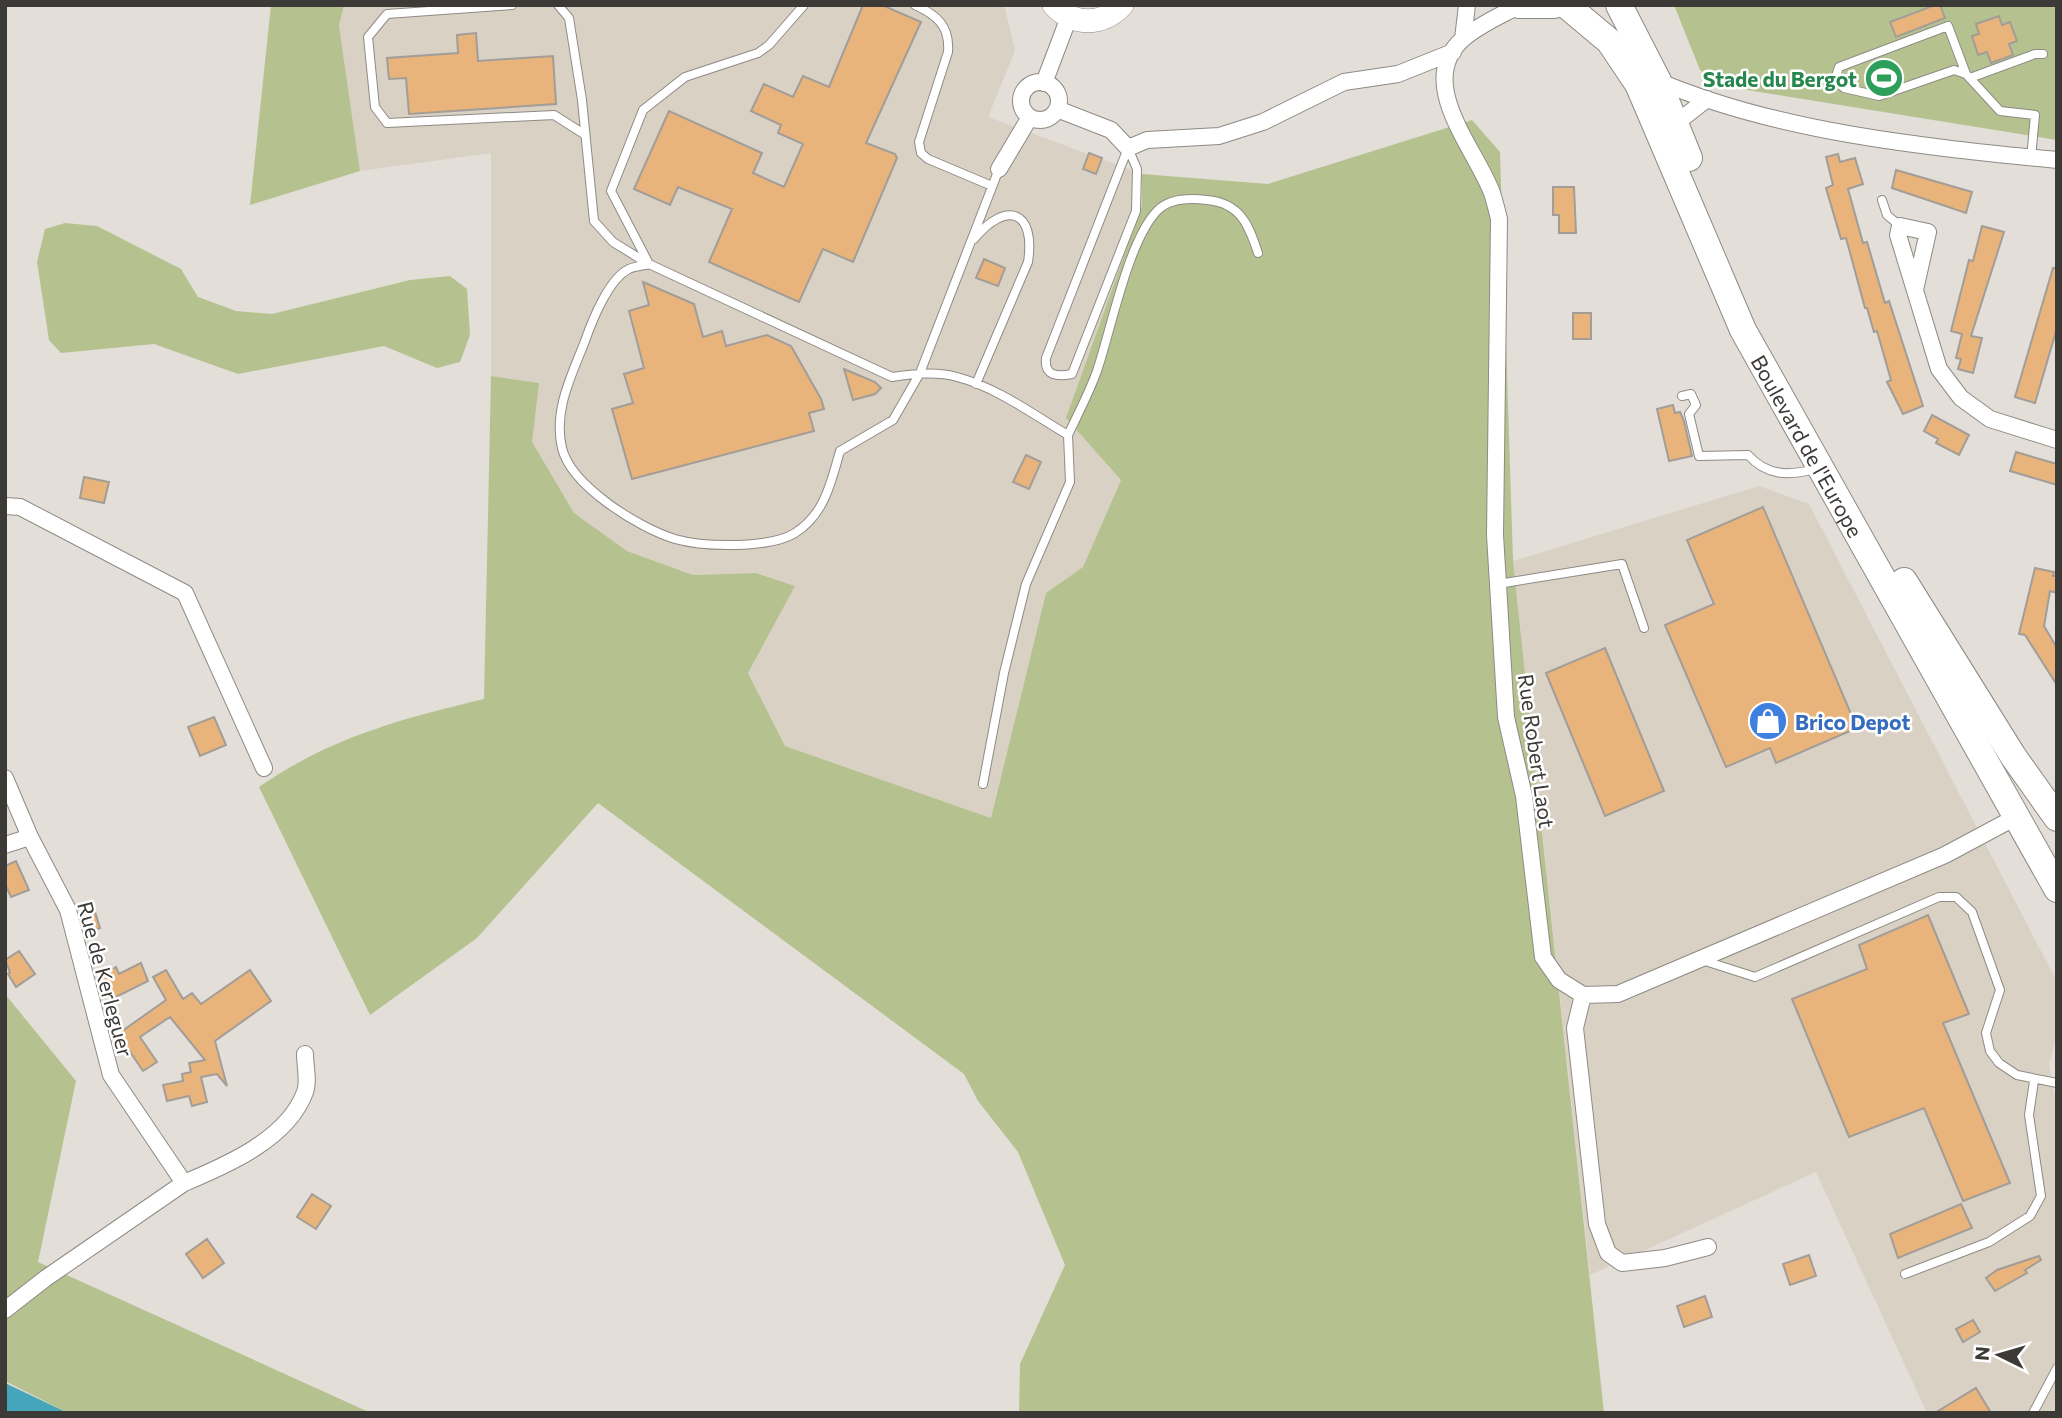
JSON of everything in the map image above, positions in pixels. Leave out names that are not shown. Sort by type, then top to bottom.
[{"type":"main road","points":[[1061,11],[1080,21],[1102,19],[1122,5]]},
{"type":"main road","points":[[1520,5],[1553,5]]},
{"type":"main road","name":"Boulevard de l'Europe","points":[[1566,5],[1609,41],[1639,84],[1742,330],[2057,889]]},
{"type":"main road","name":"Boulevard de l'Europe","points":[[1619,5],[1658,81],[1752,314],[1800,408],[1967,685],[2057,818]]},
{"type":"street","points":[[1462,38],[1467,5]]},
{"type":"street","points":[[1462,38],[1520,5]]},
{"type":"street","points":[[1044,83],[1061,11]]},
{"type":"street","name":"Rue Robert Laot","points":[[1462,38],[1444,71],[1446,91],[1453,116],[1492,194],[1499,219],[1495,396],[1498,584],[1506,717],[1524,796],[1543,957],[1559,980],[1583,995]]},
{"type":"street","points":[[1057,109],[1111,131],[1128,148],[1147,140],[1219,136],[1263,122],[1344,82],[1398,74],[1453,52]]},
{"type":"street","points":[[1658,81],[1706,99],[1913,145],[2057,160]]},
{"type":"street","points":[[1044,83],[1058,96],[1057,109],[1048,118],[1030,117],[1022,107],[1022,95],[1030,85],[1044,83]]},
{"type":"street","points":[[1675,124],[1706,99]]},
{"type":"street","points":[[999,169],[1030,117]]},
{"type":"street","points":[[1915,290],[1928,232],[1900,226],[1898,235],[1938,369],[1961,398],[1990,419],[2056,437]]},
{"type":"street","points":[[5,506],[20,507],[185,593],[264,768]]},
{"type":"street","name":"Rue de Kerleguer","points":[[5,778],[30,837],[68,909],[111,1075],[184,1183]]},
{"type":"street","points":[[1708,1247],[1665,1258],[1622,1263],[1608,1254],[1597,1224],[1575,1028],[1583,995],[1618,994],[1945,855],[2016,817]]},
{"type":"street","points":[[5,845],[30,837]]},
{"type":"street","points":[[5,1310],[46,1278],[184,1183],[263,1142],[293,1116],[306,1090],[305,1054]]},
{"type":"lane","points":[[512,5],[387,14],[368,37],[375,107],[387,123],[554,115],[584,134]]},
{"type":"lane","points":[[558,5],[569,18],[594,221],[613,242],[649,264],[892,377],[920,373],[955,376],[976,384],[1068,435]]},
{"type":"lane","points":[[649,264],[611,191],[643,110],[685,77],[758,53],[769,45],[804,5]]},
{"type":"lane","points":[[915,5],[942,21],[949,37],[948,52],[919,142],[921,153],[928,159],[992,186]]},
{"type":"lane","points":[[2031,158],[2035,115],[2000,111],[1968,76],[1948,26],[1839,67],[1835,79],[1844,88],[1880,96],[1945,71],[1954,70],[1968,76],[2035,54],[2043,54]]},
{"type":"lane","points":[[1128,148],[1136,169],[1136,211],[1072,374],[1050,374],[1045,367],[1046,358],[1128,148]]},
{"type":"lane","points":[[649,264],[626,270],[598,307],[559,411],[562,450],[580,479],[599,497],[638,522],[675,539],[747,546],[794,533],[825,503],[840,452],[893,420],[920,373],[999,169]]},
{"type":"lane","points":[[983,784],[1004,673],[1026,584],[1070,482],[1068,435],[1096,374],[1138,243],[1157,210],[1172,200],[1210,200],[1235,210],[1248,221],[1258,254]]},
{"type":"lane","points":[[1882,200],[1887,215],[1900,226]]},
{"type":"lane","points":[[970,244],[983,228],[997,218],[1009,216],[1022,220],[1030,229],[1028,262],[976,384]]},
{"type":"lane","points":[[1682,396],[1690,394],[1696,405],[1689,414],[1699,456],[1748,456],[1759,467],[1773,474],[1818,469]]},
{"type":"lane","points":[[1498,584],[1622,564],[1644,628]]},
{"type":"lane","points":[[1700,960],[1755,976],[1939,897],[1956,897],[1972,912],[2000,990],[1986,1033],[1990,1051],[1999,1063],[2017,1075],[2034,1081],[2057,1083]]},
{"type":"lane","points":[[1905,1274],[1989,1242],[2031,1216],[2041,1196],[2029,1115],[2034,1081]]},
{"type":"lane","points":[[2033,1413],[2057,1368]]},
{"type":"shaded area","points":[[344,5],[998,5],[1005,8],[1015,51],[988,117],[1142,174],[1121,480],[1083,567],[1046,593],[991,818],[785,746],[748,673],[794,586],[756,573],[693,575],[627,551],[574,514],[531,441],[538,383],[491,376],[491,153],[360,171],[339,26]]},
{"type":"shaded area","points":[[1759,486],[1809,504],[2057,982],[2057,1033],[2049,1065],[2054,1094],[2057,1095],[2057,1413],[1927,1413],[1816,1172],[1590,1275],[1513,561]]},
{"type":"green space","points":[[271,5],[344,5],[339,26],[360,171],[250,205]]},
{"type":"green space","name":"Stade du Bergot","points":[[1674,5],[2057,5],[2057,140],[1722,86],[1700,70]]},
{"type":"green space","points":[[1472,120],[1500,152],[1513,561],[1604,1413],[1019,1413],[1020,1364],[1065,1265],[1018,1152],[978,1101],[964,1074],[598,803],[477,938],[370,1015],[259,787],[340,742],[395,722],[484,699],[491,376],[539,383],[532,442],[574,513],[627,551],[693,575],[756,573],[795,586],[748,673],[785,746],[991,818],[1046,593],[1083,567],[1121,480],[1066,418],[1142,206],[1142,174],[1268,184]]},
{"type":"green space","points":[[65,223],[97,226],[181,269],[198,297],[236,311],[272,314],[410,280],[450,276],[467,289],[470,335],[460,362],[437,368],[384,346],[238,374],[154,344],[61,353],[49,340],[37,262],[45,229]]},
{"type":"green space","points":[[5,994],[76,1081],[38,1262],[371,1413],[68,1413],[5,1381]]},
{"type":"water","points":[[5,1383],[68,1413],[5,1413]]},
{"type":"building","points":[[863,5],[882,5],[921,22],[866,143],[895,154],[897,158],[853,262],[823,249],[799,302],[709,262],[732,209],[678,187],[670,205],[634,189],[669,111],[762,153],[753,173],[784,187],[803,144],[778,133],[781,125],[751,111],[764,84],[793,97],[803,76],[829,87]]},
{"type":"building","points":[[1940,5],[1945,18],[1896,37],[1890,22]]},
{"type":"building","points":[[1999,16],[2002,25],[2010,22],[2017,41],[2009,44],[2013,55],[1991,63],[1987,52],[1978,55],[1972,36],[1979,34],[1976,24]]},
{"type":"building","points":[[476,33],[478,61],[553,56],[556,104],[409,114],[406,78],[389,79],[387,58],[458,53],[457,35]]},
{"type":"building","points":[[1089,153],[1102,158],[1096,174],[1083,169]]},
{"type":"building","points":[[1838,154],[1840,162],[1855,158],[1863,184],[1848,189],[1863,243],[1867,242],[1885,303],[1889,301],[1923,406],[1903,414],[1887,382],[1891,380],[1877,331],[1874,332],[1865,308],[1846,238],[1841,239],[1826,188],[1833,185],[1826,157]]},
{"type":"building","points":[[1896,170],[1972,192],[1966,213],[1892,188]]},
{"type":"building","points":[[1553,187],[1574,187],[1576,233],[1559,233],[1559,215],[1553,215]]},
{"type":"building","points":[[1982,226],[2004,232],[1971,336],[1982,338],[1973,373],[1958,369],[1961,359],[1956,358],[1962,334],[1951,331],[1969,260],[1973,261]]},
{"type":"building","points":[[984,259],[1005,268],[998,286],[976,278]]},
{"type":"building","points":[[2053,268],[2057,268],[2057,328],[2035,403],[2015,397]]},
{"type":"building","points":[[643,282],[694,304],[703,337],[722,331],[726,346],[767,335],[791,346],[824,409],[809,413],[814,431],[632,479],[612,409],[633,403],[624,374],[644,368],[629,311],[649,305]]},
{"type":"building","points":[[1573,313],[1591,313],[1591,339],[1573,339]]},
{"type":"building","points":[[844,369],[875,382],[881,388],[875,394],[853,400]]},
{"type":"building","points":[[1673,405],[1675,413],[1680,412],[1684,421],[1692,456],[1669,461],[1657,409]]},
{"type":"building","points":[[1932,415],[1969,435],[1959,455],[1936,443],[1938,439],[1924,431]]},
{"type":"building","points":[[2016,452],[2057,464],[2057,485],[2010,471]]},
{"type":"building","points":[[1026,455],[1041,462],[1029,489],[1013,482]]},
{"type":"building","points":[[84,477],[109,482],[104,503],[80,498]]},
{"type":"building","points":[[1763,507],[1857,728],[1776,763],[1770,748],[1726,767],[1665,625],[1714,604],[1687,540]]},
{"type":"building","points":[[2035,568],[2054,572],[2053,576],[2057,576],[2057,593],[2050,591],[2044,626],[2057,648],[2057,685],[2025,635],[2019,634]]},
{"type":"building","points":[[1605,648],[1664,791],[1605,816],[1546,673]]},
{"type":"building","points":[[214,717],[226,745],[200,756],[188,727]]},
{"type":"building","points":[[16,861],[29,890],[11,897],[5,884],[5,866]]},
{"type":"building","points":[[95,912],[100,928],[87,932],[82,916]]},
{"type":"building","points":[[1928,915],[1969,1014],[1943,1023],[2010,1183],[1963,1201],[1924,1108],[1849,1137],[1792,999],[1867,969],[1859,945]]},
{"type":"building","points":[[19,951],[35,974],[16,987],[8,974],[10,972],[5,960]]},
{"type":"building","points":[[141,963],[148,981],[112,999],[105,984],[97,979],[116,967],[119,974]]},
{"type":"building","points":[[166,970],[183,999],[192,993],[201,1004],[250,970],[271,1001],[215,1041],[227,1086],[217,1074],[201,1077],[207,1102],[192,1106],[189,1096],[167,1101],[163,1085],[183,1081],[182,1074],[191,1072],[189,1063],[205,1060],[170,1017],[140,1037],[157,1062],[143,1071],[118,1034],[166,1000],[153,977]]},
{"type":"building","points":[[312,1194],[331,1206],[316,1229],[297,1217]]},
{"type":"building","points":[[1961,1204],[1972,1228],[1898,1258],[1890,1234]]},
{"type":"building","points":[[207,1239],[224,1263],[203,1278],[186,1254]]},
{"type":"building","points":[[1809,1255],[1816,1276],[1790,1285],[1783,1264]]},
{"type":"building","points":[[2039,1256],[2041,1260],[2025,1270],[2027,1273],[1995,1291],[1986,1278],[1997,1270]]},
{"type":"building","points":[[1705,1296],[1712,1317],[1684,1327],[1677,1306]]},
{"type":"building","points":[[1973,1320],[1980,1332],[1963,1342],[1956,1329]]},
{"type":"building","points":[[1976,1388],[1991,1413],[1935,1413]]},
{"type":"place","name":"Stade du Bergot","points":[[1884,78]]},
{"type":"place","name":"Brico Depot","points":[[1768,721]]}]
